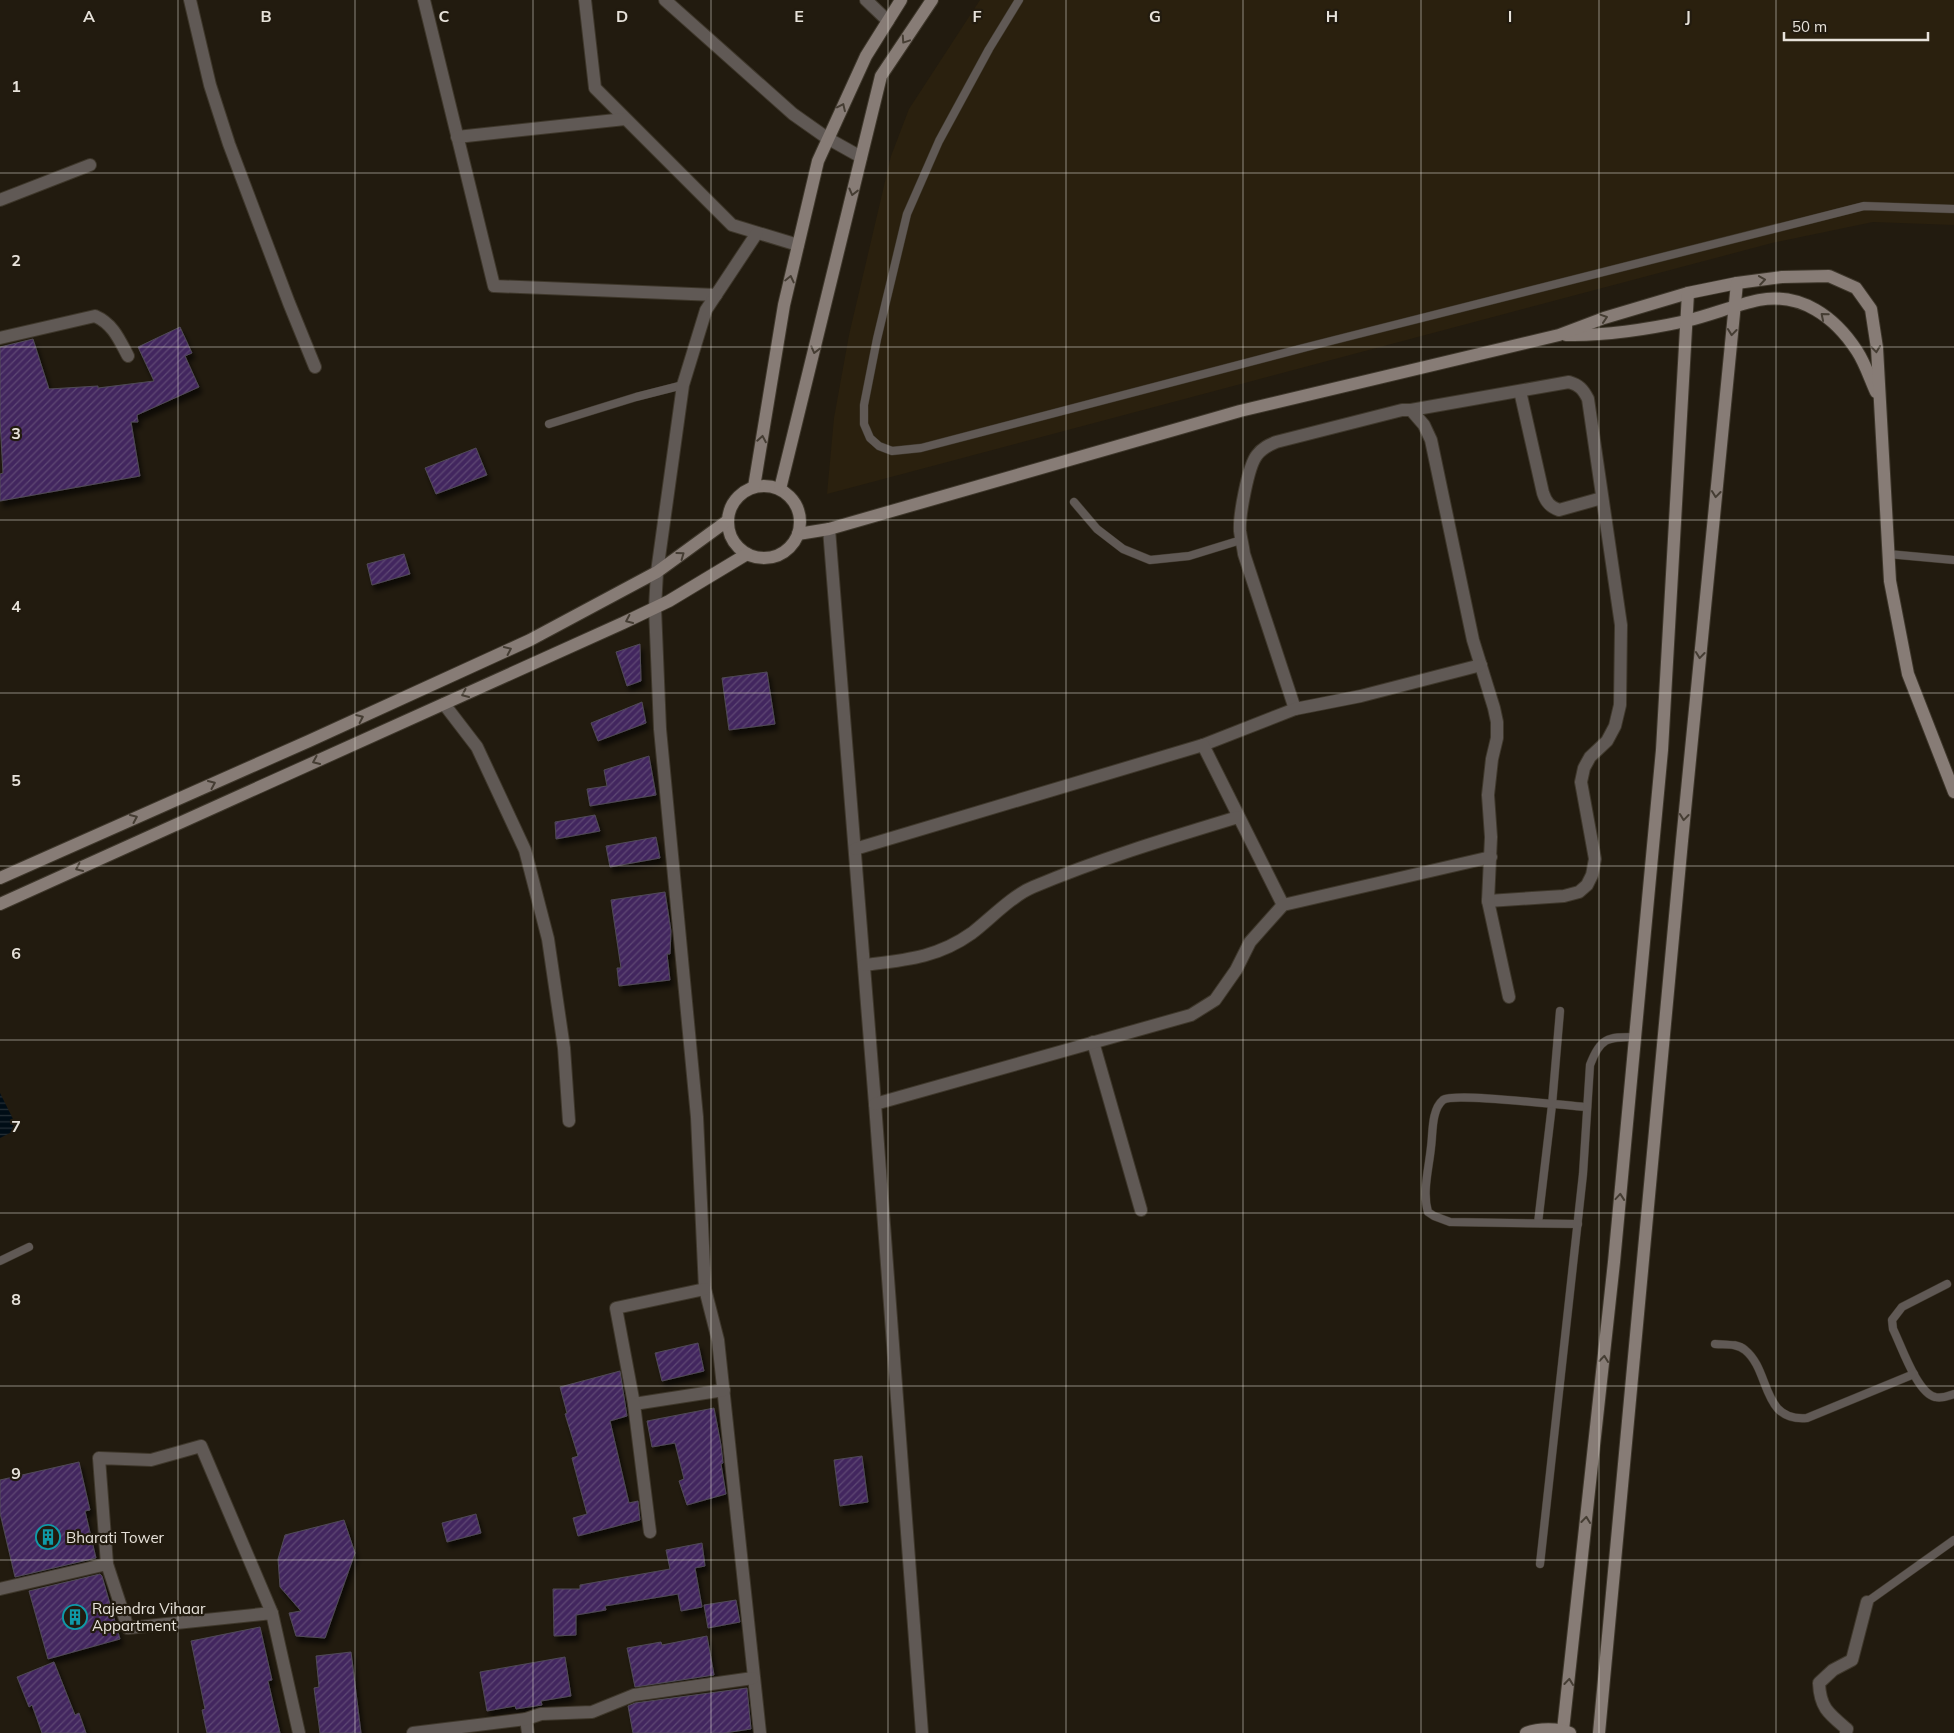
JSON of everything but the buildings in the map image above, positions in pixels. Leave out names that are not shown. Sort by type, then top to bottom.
[{"type":"street","points":[[190,0],[210,85],[229,144],[315,367]]},
{"type":"street","points":[[424,0],[494,286],[716,295]]},
{"type":"street","points":[[585,0],[595,88],[732,225],[798,246]]},
{"type":"street","points":[[665,0],[793,114],[827,138],[861,158]]},
{"type":"street","points":[[866,0],[888,21]]},
{"type":"street","points":[[754,487],[784,305],[818,161],[866,56],[901,0]]},
{"type":"street","points":[[780,489],[881,76],[932,0]]},
{"type":"street","points":[[457,137],[625,119]]},
{"type":"street","points":[[0,200],[90,165]]},
{"type":"street","points":[[758,233],[706,310],[682,385],[657,572],[655,608],[660,729],[697,1117],[705,1289],[718,1340],[760,1733]]},
{"type":"street","points":[[798,534],[829,529],[1240,411],[1559,335],[1604,318],[1688,293],[1782,277],[1829,276],[1856,288],[1871,309],[1877,348],[1890,581],[1908,674],[1954,792]]},
{"type":"street","points":[[1598,1733],[1681,851],[1737,284]]},
{"type":"street","points":[[1526,1733],[1533,1730],[1567,1732],[1662,750],[1688,293]]},
{"type":"street","points":[[1559,335],[1593,336],[1686,321],[1734,306],[1761,300],[1785,298],[1803,302],[1821,313],[1840,331],[1857,351],[1880,399]]},
{"type":"street","points":[[0,338],[95,316],[106,321],[128,356]]},
{"type":"street","points":[[1296,709],[1244,554],[1240,530],[1242,509],[1252,463],[1257,454],[1265,447],[1393,412],[1568,382],[1577,384],[1584,391],[1588,399],[1621,625],[1620,705],[1615,726],[1607,741],[1590,757],[1584,768],[1581,782],[1595,859],[1592,875],[1587,885],[1578,892],[1564,896],[1488,901]]},
{"type":"street","points":[[1520,391],[1546,502],[1559,510],[1602,498]]},
{"type":"street","points":[[1411,410],[1424,425],[1431,440],[1473,640],[1497,722],[1497,738],[1492,759],[1488,795],[1491,857],[1488,901],[1509,997]]},
{"type":"street","points":[[762,485],[780,489],[796,504],[799,513],[800,524],[798,534],[792,544],[783,553],[772,557],[759,558],[747,554],[737,547],[732,539],[727,521],[732,504],[738,496],[754,487],[762,485]]},
{"type":"street","points":[[0,878],[309,741],[530,640],[657,572],[727,521]]},
{"type":"street","points":[[829,529],[875,1104],[922,1733]]},
{"type":"street","points":[[0,904],[655,608],[747,554]]},
{"type":"street","points":[[855,849],[1203,744],[1296,709],[1361,696],[1481,665]]},
{"type":"street","points":[[444,704],[477,747],[525,850],[548,940],[564,1048],[569,1121]]},
{"type":"street","points":[[1203,744],[1283,905]]},
{"type":"street","points":[[864,965],[912,959],[944,950],[970,934],[1030,888],[1150,844],[1238,817]]},
{"type":"street","points":[[875,1104],[1191,1014],[1215,1000],[1236,970],[1250,942],[1283,905],[1491,857]]},
{"type":"street","points":[[1093,1042],[1141,1210]]},
{"type":"street","points":[[650,1532],[634,1404],[616,1308],[705,1289]]},
{"type":"street","points":[[634,1404],[724,1390]]},
{"type":"street","points":[[272,1613],[128,1628],[107,1564],[99,1458],[151,1460],[201,1446],[272,1613],[299,1733]]},
{"type":"street","points":[[0,1589],[107,1564]]},
{"type":"street","points":[[1846,1733],[1847,1729],[1826,1711],[1819,1697],[1818,1683],[1833,1670],[1852,1660],[1867,1602]]},
{"type":"street","points":[[413,1733],[526,1719],[541,1714],[592,1712],[634,1694],[753,1678]]},
{"type":"street","points":[[526,1719],[528,1733]]},
{"type":"lane","points":[[1019,0],[989,49],[939,141],[907,214],[877,338],[864,405],[864,424],[870,438],[879,446],[892,451],[930,445],[1864,206],[1954,209]]},
{"type":"lane","points":[[549,424],[682,385]]},
{"type":"lane","points":[[1074,502],[1097,529],[1123,549],[1150,560],[1189,556],[1242,540]]},
{"type":"lane","points":[[1888,554],[1954,560]]},
{"type":"lane","points":[[1538,1223],[1552,1105],[1560,1011]]},
{"type":"lane","points":[[1540,1564],[1578,1224],[1587,1128],[1590,1065],[1595,1051],[1604,1040],[1612,1037],[1635,1037]]},
{"type":"lane","points":[[1578,1224],[1450,1222],[1428,1212],[1426,1204],[1428,1178],[1436,1112],[1444,1100],[1451,1097],[1472,1097],[1587,1107]]},
{"type":"lane","points":[[0,1261],[29,1247]]},
{"type":"lane","points":[[1947,1284],[1902,1307],[1892,1320],[1893,1329],[1920,1384],[1934,1397],[1945,1397],[1954,1394]]},
{"type":"lane","points":[[1715,1344],[1736,1345],[1745,1350],[1753,1360],[1776,1406],[1787,1417],[1797,1419],[1807,1418],[1914,1374]]},
{"type":"lane","points":[[1867,1602],[1954,1540]]},
{"type":"shaded area","points":[[980,0],[1954,0],[1954,225],[1873,222],[1772,243],[827,494],[834,418],[849,335],[891,156],[909,109]]},
{"type":"shaded area","points":[[0,1093],[18,1129],[0,1138]]},
{"type":"place","name":"Bharati Tower","points":[[48,1537]]},
{"type":"place","name":"Rajendra Vihaar Appartment","points":[[75,1617]]}]
